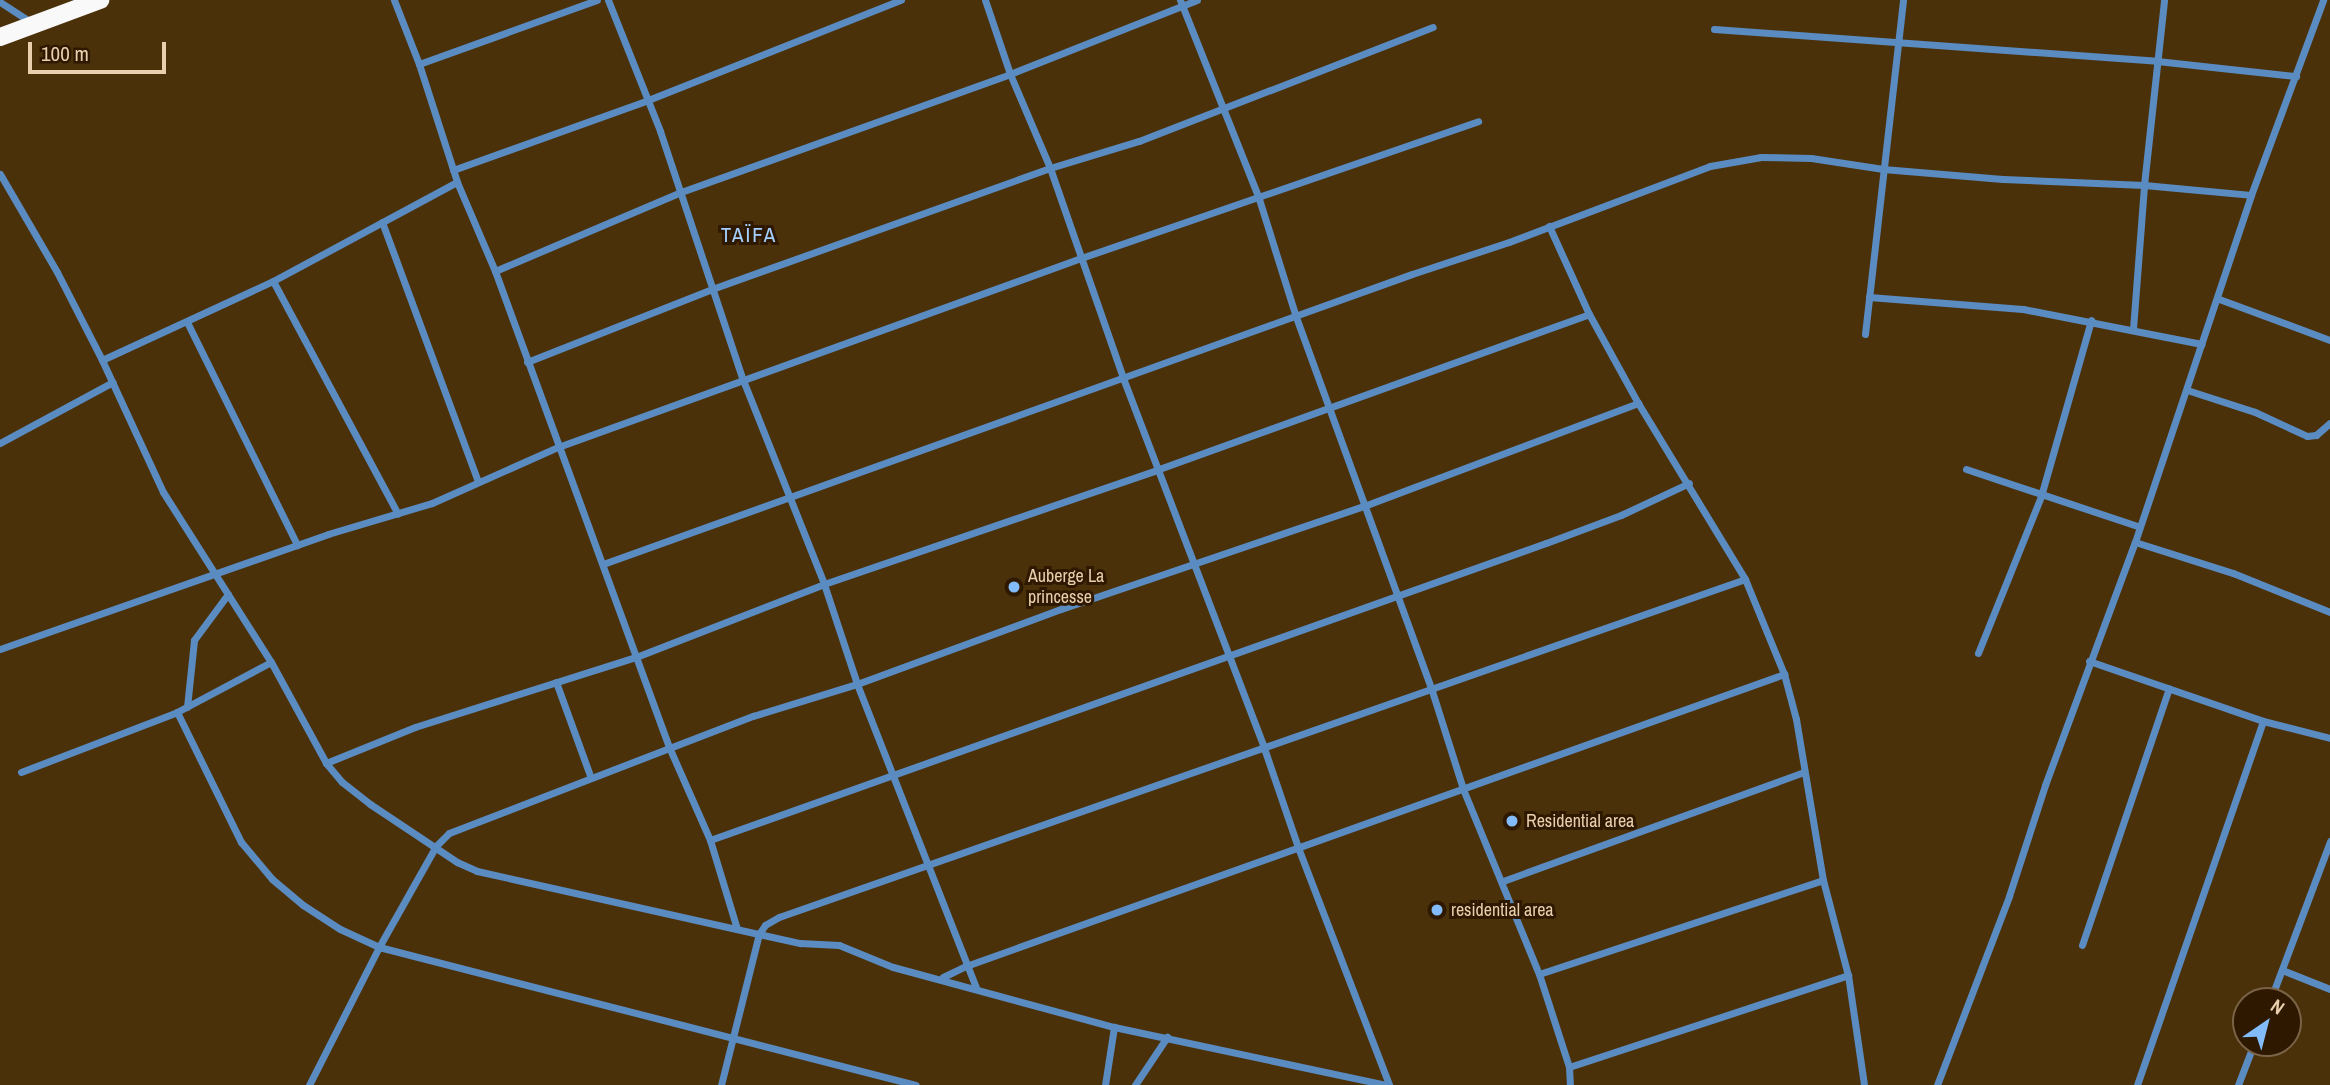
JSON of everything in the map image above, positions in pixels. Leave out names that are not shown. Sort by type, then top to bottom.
[{"type":"highway","points":[[0,37],[100,0]]},
{"type":"street","points":[[394,0],[419,64],[457,182],[495,271],[669,747],[710,840],[737,929]]},
{"type":"street","points":[[419,64],[597,0]]},
{"type":"street","points":[[608,0],[681,192],[743,380],[824,584],[857,684],[976,987]]},
{"type":"street","points":[[453,170],[648,100],[901,0]]},
{"type":"street","points":[[985,0],[1010,74],[1050,168],[1123,378],[1264,748],[1387,1085]]},
{"type":"street","points":[[495,271],[681,192],[1010,74],[1181,3],[1197,0]]},
{"type":"street","points":[[1865,334],[1903,0]]},
{"type":"street","points":[[2133,329],[2144,185],[2164,0]]},
{"type":"street","points":[[1937,1085],[2009,897],[2089,662],[2135,542],[2157,470],[2219,299],[2251,195],[2323,0]]},
{"type":"street","points":[[0,2],[35,25]]},
{"type":"street","points":[[1181,3],[1259,199],[1296,317],[1432,691],[1463,789],[1539,974],[1569,1067],[1570,1085]]},
{"type":"street","points":[[527,362],[712,289],[1050,168],[1139,141],[1433,27]]},
{"type":"street","points":[[1714,29],[1899,45],[2157,61],[2296,76]]},
{"type":"street","points":[[0,649],[297,545],[432,503],[558,447],[1081,258],[1259,199],[1478,121]]},
{"type":"street","points":[[603,564],[1710,166],[1761,157],[1811,158],[1883,169],[2003,179],[2144,185],[2251,195]]},
{"type":"street","points":[[0,174],[57,272],[102,359],[163,492],[271,662],[326,763],[342,782],[370,804],[457,862],[477,871],[800,943],[839,944],[893,967],[976,987],[1114,1027],[1387,1085]]},
{"type":"street","points":[[102,359],[273,281],[457,182]]},
{"type":"street","points":[[382,222],[478,481]]},
{"type":"street","points":[[1549,226],[1589,314],[1638,403],[1745,579],[1784,674],[1796,719],[1823,880],[1848,975],[1864,1085]]},
{"type":"street","points":[[273,281],[398,514]]},
{"type":"street","points":[[1869,297],[2023,309],[2091,320],[2203,344]]},
{"type":"street","points":[[2219,299],[2330,340]]},
{"type":"street","points":[[326,763],[415,727],[636,657],[824,584],[1159,469],[1589,314]]},
{"type":"street","points":[[1978,653],[2041,496],[2091,320]]},
{"type":"street","points":[[187,322],[297,545]]},
{"type":"street","points":[[0,443],[113,382]]},
{"type":"street","points":[[2187,390],[2255,412],[2307,436],[2316,435],[2330,423]]},
{"type":"street","points":[[309,1085],[379,947],[436,846],[449,833],[752,716],[857,684],[1193,563],[1364,506],[1638,403]]},
{"type":"street","points":[[1966,469],[2140,527]]},
{"type":"street","points":[[710,840],[1397,597],[1621,515],[1689,483]]},
{"type":"street","points":[[2135,542],[2233,573],[2330,612]]},
{"type":"street","points":[[721,1085],[759,934],[765,925],[779,917],[1432,691],[1745,579]]},
{"type":"street","points":[[187,707],[194,640],[228,594]]},
{"type":"street","points":[[21,772],[177,712],[271,662]]},
{"type":"street","points":[[2089,662],[2263,721],[2330,738]]},
{"type":"street","points":[[942,978],[966,966],[1299,850],[1784,674]]},
{"type":"street","points":[[556,682],[591,778]]},
{"type":"street","points":[[2082,945],[2169,688]]},
{"type":"street","points":[[177,712],[208,780],[241,842],[256,861],[303,905],[340,929],[379,947],[916,1085]]},
{"type":"street","points":[[2137,1085],[2263,721]]},
{"type":"street","points":[[1503,881],[1804,772]]},
{"type":"street","points":[[2275,987],[2330,841]]},
{"type":"street","points":[[1539,974],[1823,880]]},
{"type":"street","points":[[2282,970],[2330,989]]},
{"type":"street","points":[[1569,1067],[1848,975]]},
{"type":"street","points":[[1105,1085],[1114,1027]]},
{"type":"street","points":[[1135,1085],[1167,1037]]},
{"type":"street","points":[[2238,1085],[2249,1057]]},
{"type":"place","name":"Auberge La princesse","points":[[1014,587]]},
{"type":"place","name":"Residential area","points":[[1512,821]]},
{"type":"place","name":"residential area","points":[[1437,910]]},
{"type":"district","name":"TAÏFA","points":[[749,235]]}]
